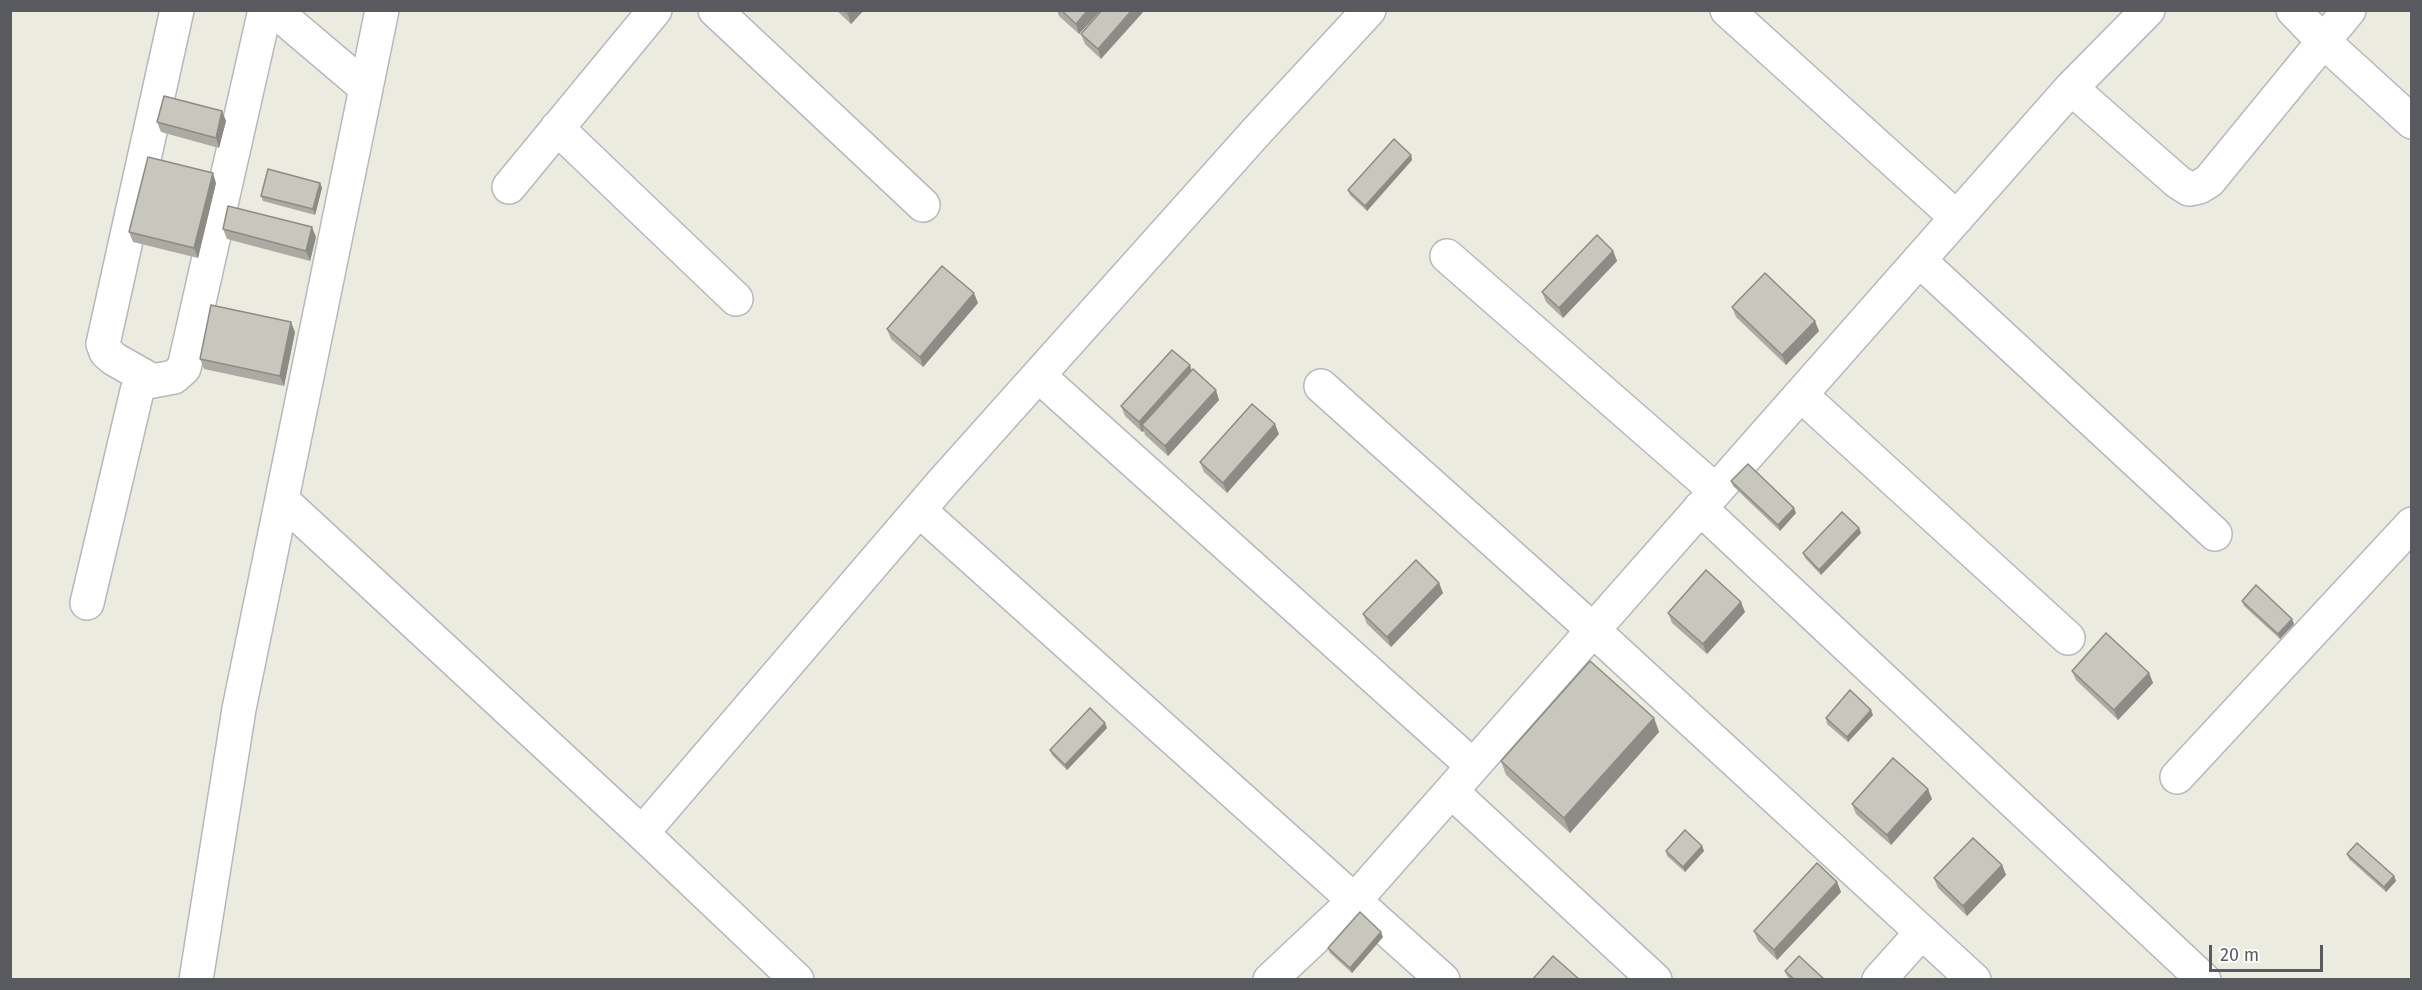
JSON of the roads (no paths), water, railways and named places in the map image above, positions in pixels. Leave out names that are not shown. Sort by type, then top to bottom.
[{"type":"street","points":[[151,380],[114,359],[106,352],[103,344],[177,10]]},
{"type":"street","points":[[87,603],[134,398],[142,383],[174,377],[184,368],[265,10]]},
{"type":"street","points":[[274,10],[366,88]]},
{"type":"street","points":[[196,980],[239,709],[382,10]]},
{"type":"street","points":[[509,187],[655,10]]},
{"type":"street","points":[[715,10],[923,205]]},
{"type":"street","points":[[642,832],[919,510],[1257,131],[1369,10]]},
{"type":"street","points":[[1727,10],[1957,218]]},
{"type":"street","points":[[1270,980],[1355,900],[2071,88],[2148,10]]},
{"type":"street","points":[[2293,10],[2322,40],[2412,122]]},
{"type":"street","points":[[2071,88],[2178,182],[2189,189],[2199,187],[2209,181],[2322,40],[2349,10]]},
{"type":"street","points":[[557,128],[736,299]]},
{"type":"street","points":[[1447,256],[1708,500],[2204,980]]},
{"type":"street","points":[[1919,260],[2215,534]]},
{"type":"street","points":[[1039,376],[1473,766]]},
{"type":"street","points":[[1321,386],[1593,630],[1974,980]]},
{"type":"street","points":[[1801,395],[2068,638]]},
{"type":"street","points":[[282,500],[642,832],[797,980]]},
{"type":"street","points":[[919,510],[1443,980]]},
{"type":"street","points":[[2177,777],[2412,524]]},
{"type":"street","points":[[1451,791],[1655,980]]},
{"type":"street","points":[[1879,980],[1922,932]]}]
